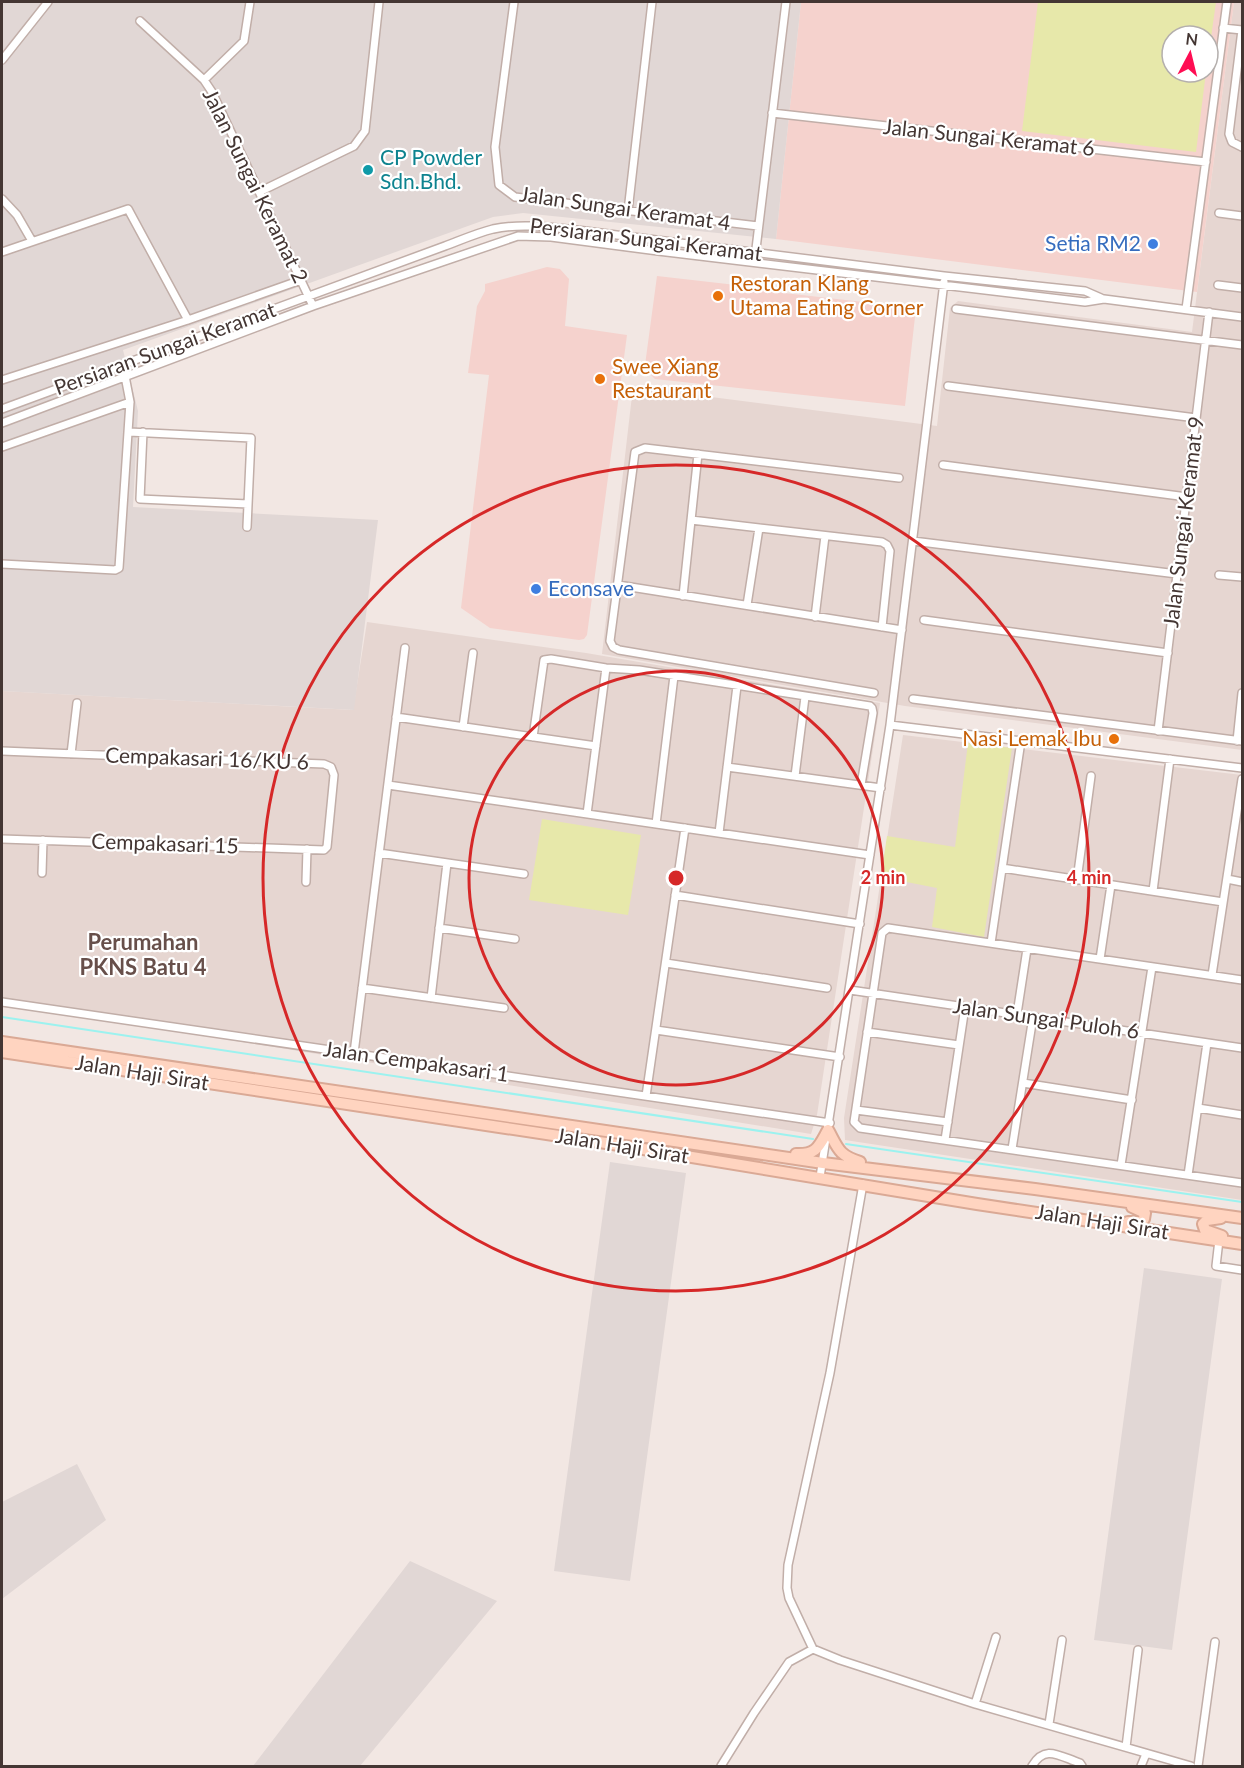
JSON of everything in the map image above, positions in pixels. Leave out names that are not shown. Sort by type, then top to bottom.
[{"type":"main road","name":"Jalan Haji Sirat","points":[[2,1042],[823,1163],[1094,1197],[1242,1219]]},
{"type":"main road","name":"Jalan Haji Sirat","points":[[2,1052],[608,1143],[977,1204],[1242,1243]]},
{"type":"main road","points":[[721,1148],[812,1153],[819,1147],[829,1126]]},
{"type":"main road","points":[[829,1126],[838,1151],[848,1158],[917,1174]]},
{"type":"main road","points":[[1094,1197],[1140,1209],[1145,1213],[1141,1222],[1094,1221]]},
{"type":"main road","points":[[1242,1219],[1213,1218],[1203,1224],[1205,1230],[1213,1234],[1242,1243]]},
{"type":"street","points":[[3,55],[48,2]]},
{"type":"street","points":[[204,80],[244,41],[250,2]]},
{"type":"street","points":[[259,192],[354,146],[365,131],[380,2]]},
{"type":"street","name":"Jalan Sungai Keramat 4","points":[[514,2],[495,147],[499,185],[515,197],[758,226]]},
{"type":"street","points":[[628,211],[652,2]]},
{"type":"street","points":[[754,262],[786,2]]},
{"type":"street","points":[[1186,309],[1227,2]]},
{"type":"street","name":"Jalan Sungai Keramat 2","points":[[140,21],[204,80],[212,92],[314,306]]},
{"type":"street","points":[[1223,28],[1242,30],[1229,134],[1232,142],[1242,147]]},
{"type":"street","name":"Jalan Sungai Keramat 6","points":[[772,113],[1206,162]]},
{"type":"street","points":[[2,200],[17,215],[32,241]]},
{"type":"street","points":[[2,252],[128,208],[188,320]]},
{"type":"street","points":[[1219,213],[1242,216]]},
{"type":"street","name":"Persiaran Sungai Keramat","points":[[2,409],[491,229],[510,226],[532,225],[577,230],[944,276],[1085,291],[1104,299],[1242,316]]},
{"type":"street","name":"Persiaran Sungai Keramat","points":[[2,423],[314,306],[502,240],[518,237],[555,237],[1085,302],[1104,299]]},
{"type":"street","points":[[820,1177],[890,724],[944,276]]},
{"type":"street","points":[[2,380],[188,320],[301,280]]},
{"type":"street","points":[[1218,285],[1242,288]]},
{"type":"street","points":[[956,309],[1242,345]]},
{"type":"street","name":"Jalan Sungai Keramat 9","points":[[1158,731],[1209,312]]},
{"type":"street","points":[[2,564],[115,570],[119,568],[130,402],[125,376],[120,365]]},
{"type":"street","points":[[948,386],[1196,418]]},
{"type":"street","points":[[2,447],[130,402]]},
{"type":"street","points":[[129,432],[251,438],[247,527]]},
{"type":"street","points":[[143,432],[140,499],[248,504]]},
{"type":"street","points":[[874,693],[619,650],[613,647],[610,641],[635,452],[645,448],[899,478]]},
{"type":"street","points":[[683,596],[698,454]]},
{"type":"street","points":[[943,465],[1187,497]]},
{"type":"street","points":[[691,520],[882,542],[890,551],[882,627]]},
{"type":"street","points":[[747,606],[759,528]]},
{"type":"street","points":[[815,616],[825,536]]},
{"type":"street","points":[[913,541],[1177,574]]},
{"type":"street","points":[[1219,575],[1242,578]]},
{"type":"street","points":[[618,585],[902,630]]},
{"type":"street","points":[[924,620],[1168,652]]},
{"type":"street","points":[[354,1053],[405,648]]},
{"type":"street","points":[[463,727],[473,653]]},
{"type":"street","points":[[533,737],[543,661],[551,659],[606,668],[639,670],[872,708],[861,785]]},
{"type":"street","points":[[587,814],[606,668]]},
{"type":"street","points":[[656,824],[674,676]]},
{"type":"street","points":[[718,833],[737,686]]},
{"type":"street","points":[[914,699],[1240,741],[1242,693]]},
{"type":"street","points":[[795,776],[805,697]]},
{"type":"street","points":[[71,754],[77,703]]},
{"type":"street","points":[[396,717],[596,746]]},
{"type":"street","points":[[890,724],[1242,768]]},
{"type":"street","points":[[991,943],[1021,741]]},
{"type":"street","name":"Cempakasari 16/KU 6","points":[[2,751],[328,765],[334,775],[327,847]]},
{"type":"street","points":[[1153,891],[1170,759]]},
{"type":"street","points":[[727,768],[881,788]]},
{"type":"street","points":[[1077,879],[1091,777]]},
{"type":"street","points":[[1212,975],[1242,779]]},
{"type":"street","points":[[388,785],[870,855]]},
{"type":"street","points":[[646,1096],[685,828]]},
{"type":"street","name":"Cempakasari 15","points":[[2,839],[324,850],[327,847]]},
{"type":"street","points":[[42,873],[43,840]]},
{"type":"street","points":[[306,882],[307,849]]},
{"type":"street","points":[[379,853],[524,874]]},
{"type":"street","points":[[431,998],[447,863]]},
{"type":"street","points":[[1002,868],[1223,902]]},
{"type":"street","points":[[1227,879],[1242,882]]},
{"type":"street","points":[[1100,959],[1111,885]]},
{"type":"street","points":[[675,895],[860,924]]},
{"type":"street","points":[[439,928],[515,939]]},
{"type":"street","points":[[1242,980],[888,928],[882,933],[854,1122],[860,1128],[1242,1183]]},
{"type":"street","points":[[1017,1014],[1027,949]]},
{"type":"street","points":[[666,963],[827,988]]},
{"type":"street","points":[[1121,1165],[1152,967]]},
{"type":"street","points":[[363,988],[504,1008]]},
{"type":"street","name":"Jalan Sungai Puloh 6","points":[[850,990],[1242,1048]]},
{"type":"street","name":"Jalan Cempakasari 1","points":[[2,1002],[646,1096],[829,1126]]},
{"type":"street","points":[[945,1140],[965,1007]]},
{"type":"street","points":[[1012,1149],[1033,1017]]},
{"type":"street","points":[[656,1030],[840,1057]]},
{"type":"street","points":[[867,1032],[959,1045]]},
{"type":"street","points":[[1188,1175],[1207,1043]]},
{"type":"street","points":[[1023,1083],[1132,1100]]},
{"type":"street","points":[[1198,1108],[1242,1115]]},
{"type":"street","points":[[856,1110],[948,1122]]},
{"type":"street","points":[[864,1184],[830,1373],[788,1565],[789,1599],[813,1649],[862,1668],[975,1704],[1191,1767]]},
{"type":"street","points":[[1219,1240],[1216,1266],[1242,1270]]},
{"type":"street","points":[[975,1704],[996,1636]]},
{"type":"street","points":[[1049,1724],[1062,1640]]},
{"type":"street","points":[[1198,1767],[1215,1642]]},
{"type":"street","points":[[722,1767],[754,1713],[789,1662],[813,1649]]},
{"type":"street","points":[[1126,1747],[1138,1650]]},
{"type":"street","points":[[1032,1767],[1042,1753],[1080,1763],[1082,1766]]},
{"type":"street","points":[[1141,1767],[1146,1754]]},
{"type":"shaded area","points":[[2,2],[801,2],[776,239],[523,213],[493,217],[123,350],[138,411],[133,507],[378,520],[354,710],[2,691]]},
{"type":"shaded area","points":[[801,2],[1234,2],[1197,292],[776,239]]},
{"type":"shaded area","points":[[1234,2],[1242,2],[1242,750],[905,706],[602,654],[633,387],[937,426],[950,308],[958,301],[1192,332]]},
{"type":"shaded area","points":[[547,267],[560,269],[569,279],[565,326],[627,335],[587,635],[584,639],[579,640],[490,628],[461,608],[489,375],[468,373],[477,306],[485,291],[485,284]]},
{"type":"shaded area","points":[[657,276],[916,308],[905,406],[655,379],[645,365]]},
{"type":"shaded area","points":[[367,622],[586,653],[880,703],[817,1115],[811,1134],[2,1003],[2,691],[353,710]]},
{"type":"shaded area","points":[[903,735],[1242,775],[1242,1200],[845,1140],[844,1118]]},
{"type":"shaded area","points":[[610,1162],[686,1173],[630,1581],[554,1571]]},
{"type":"shaded area","points":[[1144,1268],[1222,1279],[1172,1650],[1094,1640]]},
{"type":"shaded area","points":[[77,1464],[106,1520],[2,1599],[2,1502]]},
{"type":"shaded area","points":[[410,1561],[497,1601],[360,1766],[253,1766]]},
{"type":"green space","points":[[1038,2],[1216,2],[1213,24],[1160,24],[1160,84],[1204,84],[1196,152],[1022,131]]},
{"type":"green space","points":[[968,743],[1012,748],[984,937],[932,927],[937,888],[881,877],[887,836],[955,847]]},
{"type":"green space","points":[[542,819],[641,835],[628,915],[529,900]]},
{"type":"waterway","points":[[2,1017],[813,1139]]},
{"type":"waterway","points":[[846,1144],[1242,1202]]},
{"type":"place","name":"CP Powder Sdn.Bhd.","points":[[368,170]]},
{"type":"place","name":"Setia RM2","points":[[1153,244]]},
{"type":"place","name":"Restoran Klang Utama Eating Corner","points":[[718,296]]},
{"type":"place","name":"Swee Xiang Restaurant","points":[[600,379]]},
{"type":"place","name":"Econsave","points":[[536,589]]},
{"type":"place","name":"Nasi Lemak Ibu","points":[[1114,739]]},
{"type":"district","name":"Perumahan PKNS Batu 4","points":[[143,954]]}]
